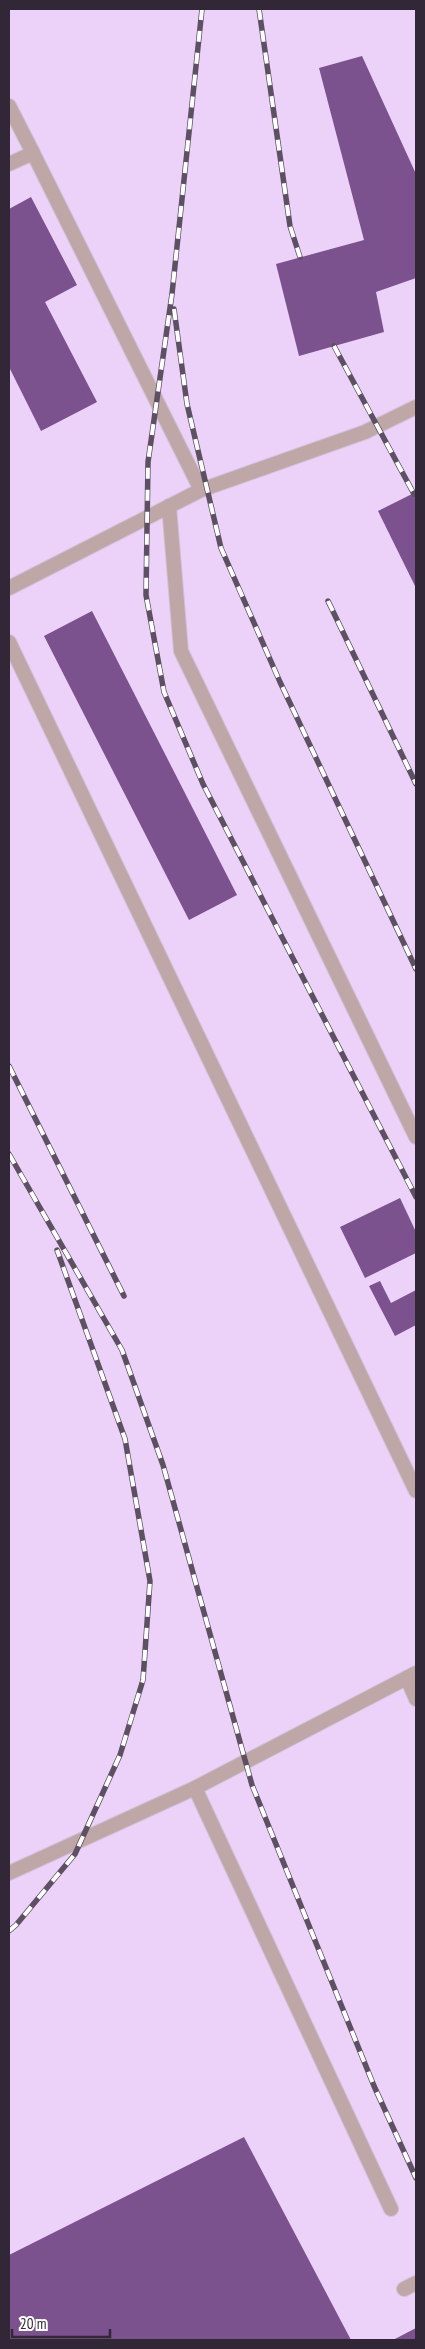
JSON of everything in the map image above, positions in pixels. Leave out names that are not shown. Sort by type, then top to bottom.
[{"type":"lane","points":[[9,106],[201,490]]},
{"type":"lane","points":[[9,164],[33,153]]},
{"type":"lane","points":[[9,588],[201,490],[365,432],[416,406]]},
{"type":"lane","points":[[169,506],[181,651],[416,1137]]},
{"type":"lane","points":[[9,642],[416,1491]]},
{"type":"lane","points":[[9,1873],[195,1788],[411,1676],[416,1699]]},
{"type":"lane","points":[[195,1788],[392,2209]]},
{"type":"shaded area","points":[[9,9],[416,9],[416,2340],[9,2340]]},
{"type":"building","points":[[362,56],[416,174],[416,278],[376,292],[384,332],[299,356],[276,264],[364,240],[319,68]]},
{"type":"building","points":[[31,197],[77,285],[45,302],[97,402],[41,431],[9,367],[9,209]]},
{"type":"building","points":[[416,492],[416,588],[378,511]]},
{"type":"building","points":[[92,611],[237,895],[189,920],[44,636]]},
{"type":"building","points":[[400,1198],[416,1232],[416,1253],[365,1278],[340,1227]]},
{"type":"building","points":[[380,1281],[391,1303],[416,1290],[416,1325],[395,1336],[369,1286]]},
{"type":"building","points":[[244,2137],[351,2340],[9,2340],[9,2255]]},
{"type":"building","points":[[416,2328],[416,2340],[393,2340]]},
{"type":"railway","points":[[202,9],[172,294],[148,462],[146,595],[164,692],[203,784],[416,1197]]},
{"type":"railway","points":[[259,9],[290,226],[300,257]]},
{"type":"railway","points":[[174,309],[187,404],[221,548],[280,682],[416,969]]},
{"type":"railway","points":[[334,346],[414,494]]},
{"type":"railway","points":[[328,601],[416,784]]},
{"type":"railway","points":[[9,1066],[124,1296]]},
{"type":"railway","points":[[9,1154],[122,1350],[163,1465],[252,1785],[374,2086],[416,2178]]},
{"type":"railway","points":[[9,1931],[75,1854],[120,1755],[143,1680],[150,1581],[125,1439],[57,1250]]}]
